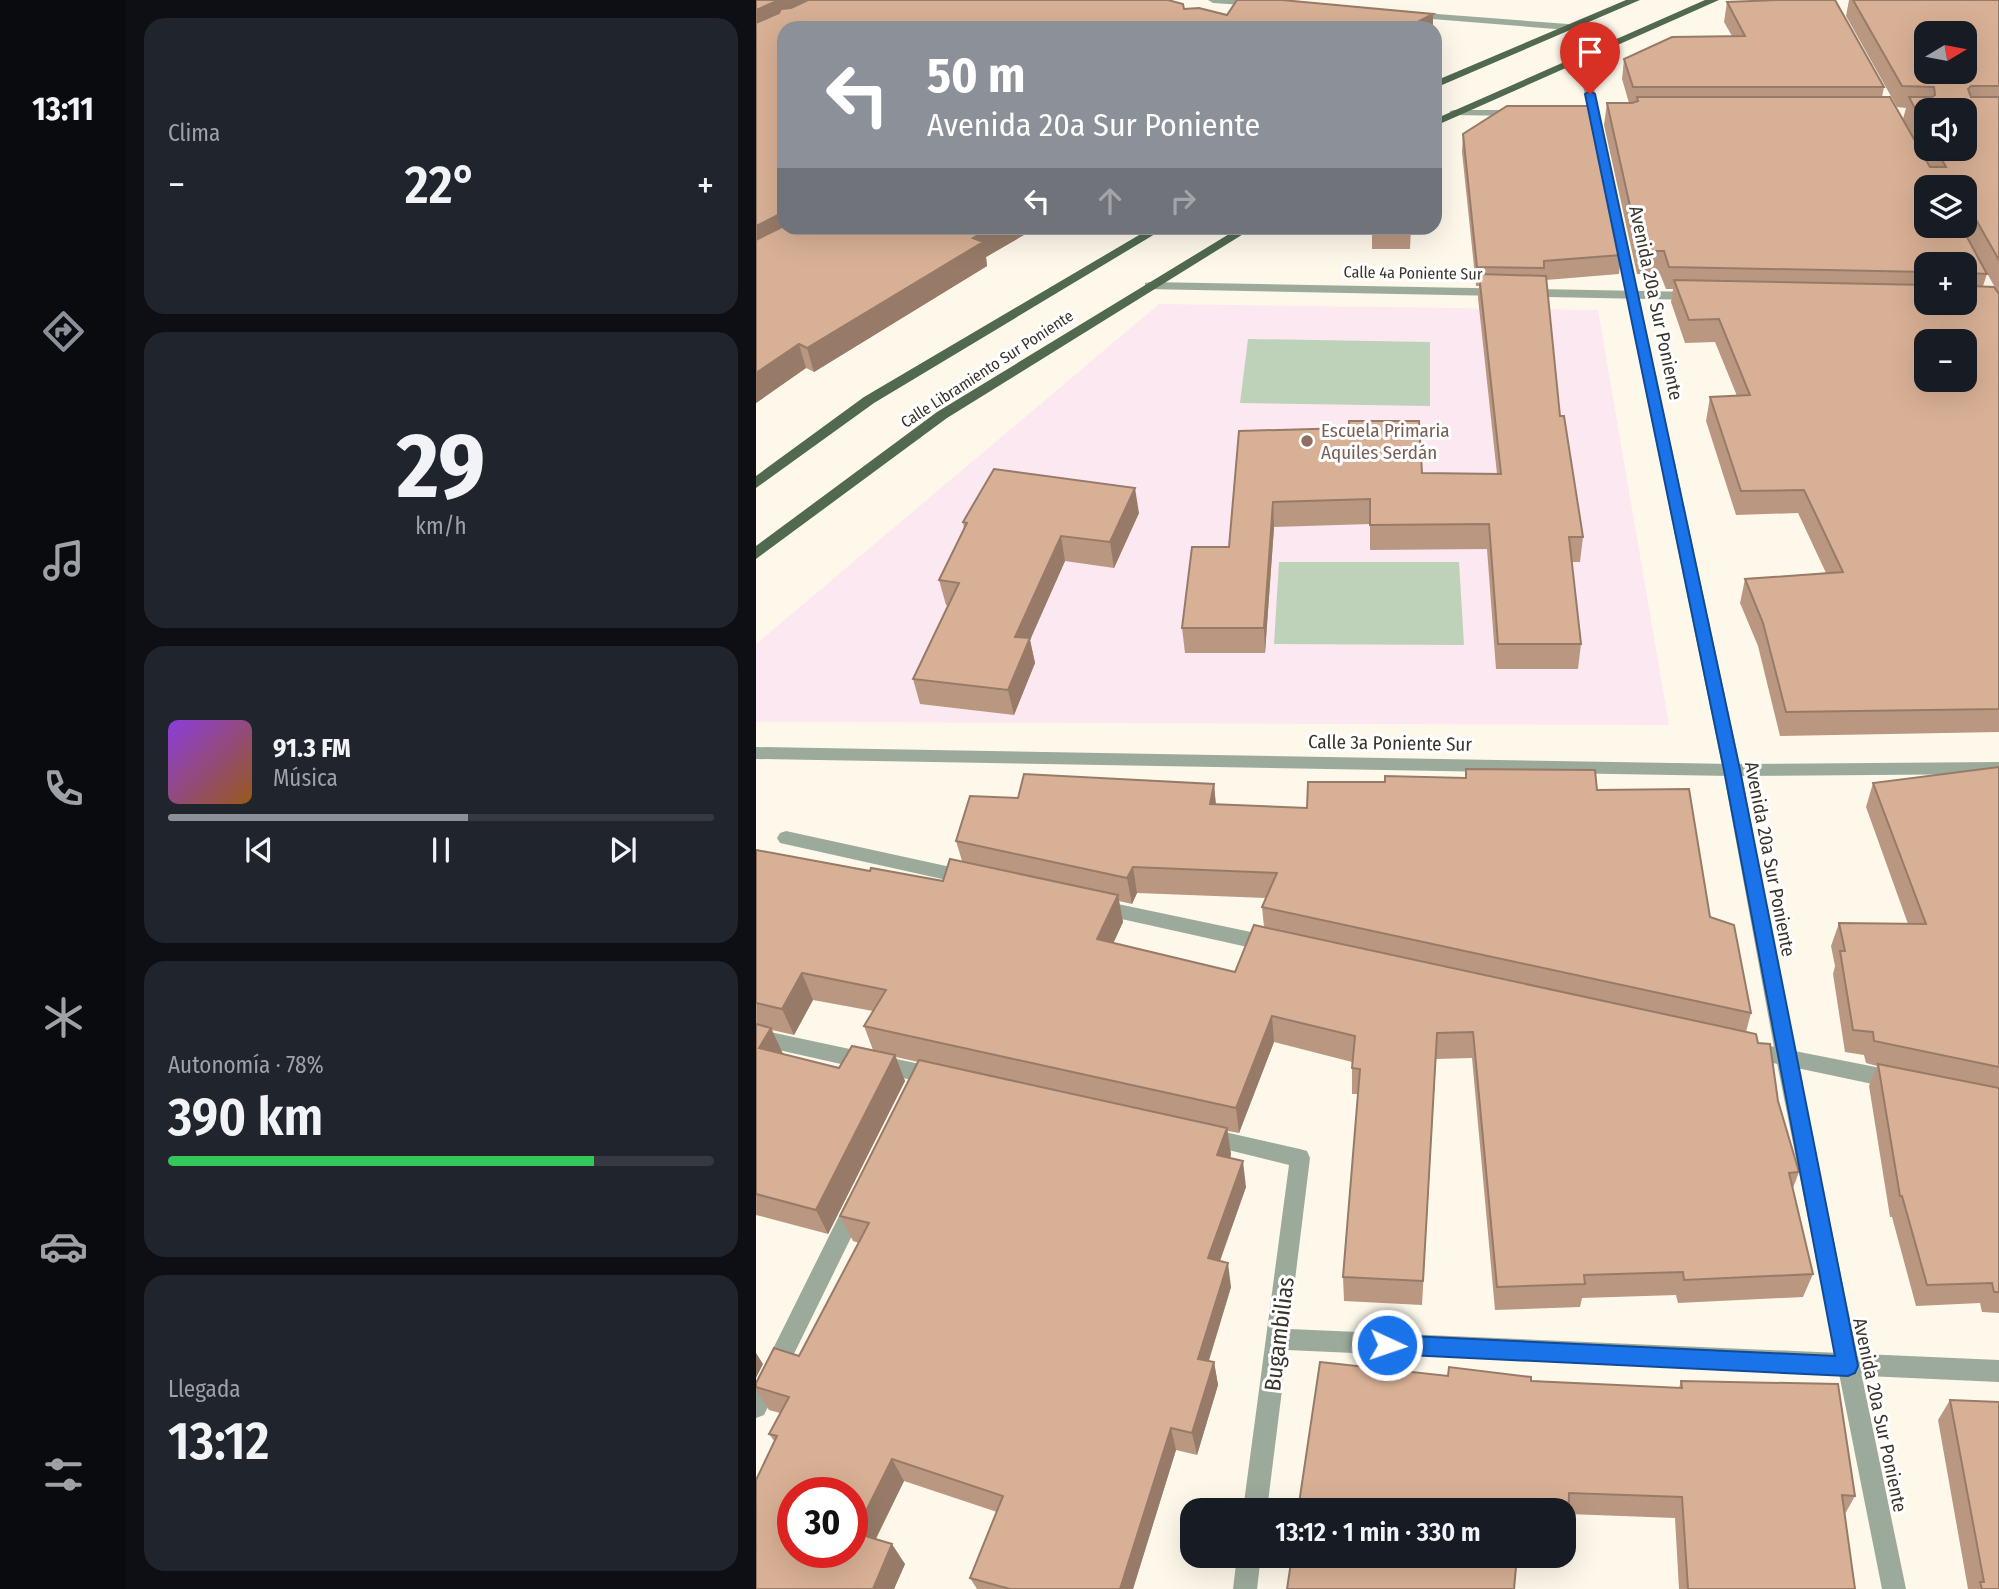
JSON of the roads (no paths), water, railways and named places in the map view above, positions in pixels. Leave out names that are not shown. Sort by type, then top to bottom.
[{"type":"main road","points":[[1442,82],[1635,0]]},
{"type":"main road","points":[[1442,119],[1714,0]]},
{"type":"main road","name":"Calle Libramiento Sur Poniente","points":[[756,483],[869,400],[1147,235]]},
{"type":"main road","name":"Calle Libramiento Sur Poniente","points":[[756,554],[942,415],[1235,235]]},
{"type":"street","points":[[1213,0],[1265,4]]},
{"type":"street","points":[[1214,15],[1237,2]]},
{"type":"street","points":[[1403,15],[1568,27]]},
{"type":"street","name":"Avenida 20a Sur Poniente","points":[[1582,56],[1732,770],[1786,1058],[1894,1589]]},
{"type":"street","points":[[1454,113],[1530,113]]},
{"type":"street","name":"Calle 4a Poniente Sur","points":[[1150,286],[1703,296]]},
{"type":"street","name":"Calle 3a Poniente Sur","points":[[756,753],[1732,770],[1999,768]]},
{"type":"street","points":[[786,838],[988,882]]},
{"type":"street","points":[[1083,903],[1286,948]]},
{"type":"street","points":[[756,1037],[949,1079]]},
{"type":"street","points":[[1732,1046],[1919,1085]]},
{"type":"street","points":[[909,1098],[922,1073]]},
{"type":"street","name":"Bugambilias","points":[[1192,1134],[1300,1158],[1257,1498]]},
{"type":"street","points":[[756,1407],[866,1184]]},
{"type":"street","points":[[1278,1339],[1999,1371]]},
{"type":"street","points":[[1245,1589],[1248,1568]]},
{"type":"place","name":"Escuela Primaria Aquiles Serdán","points":[[1307,441]]}]
